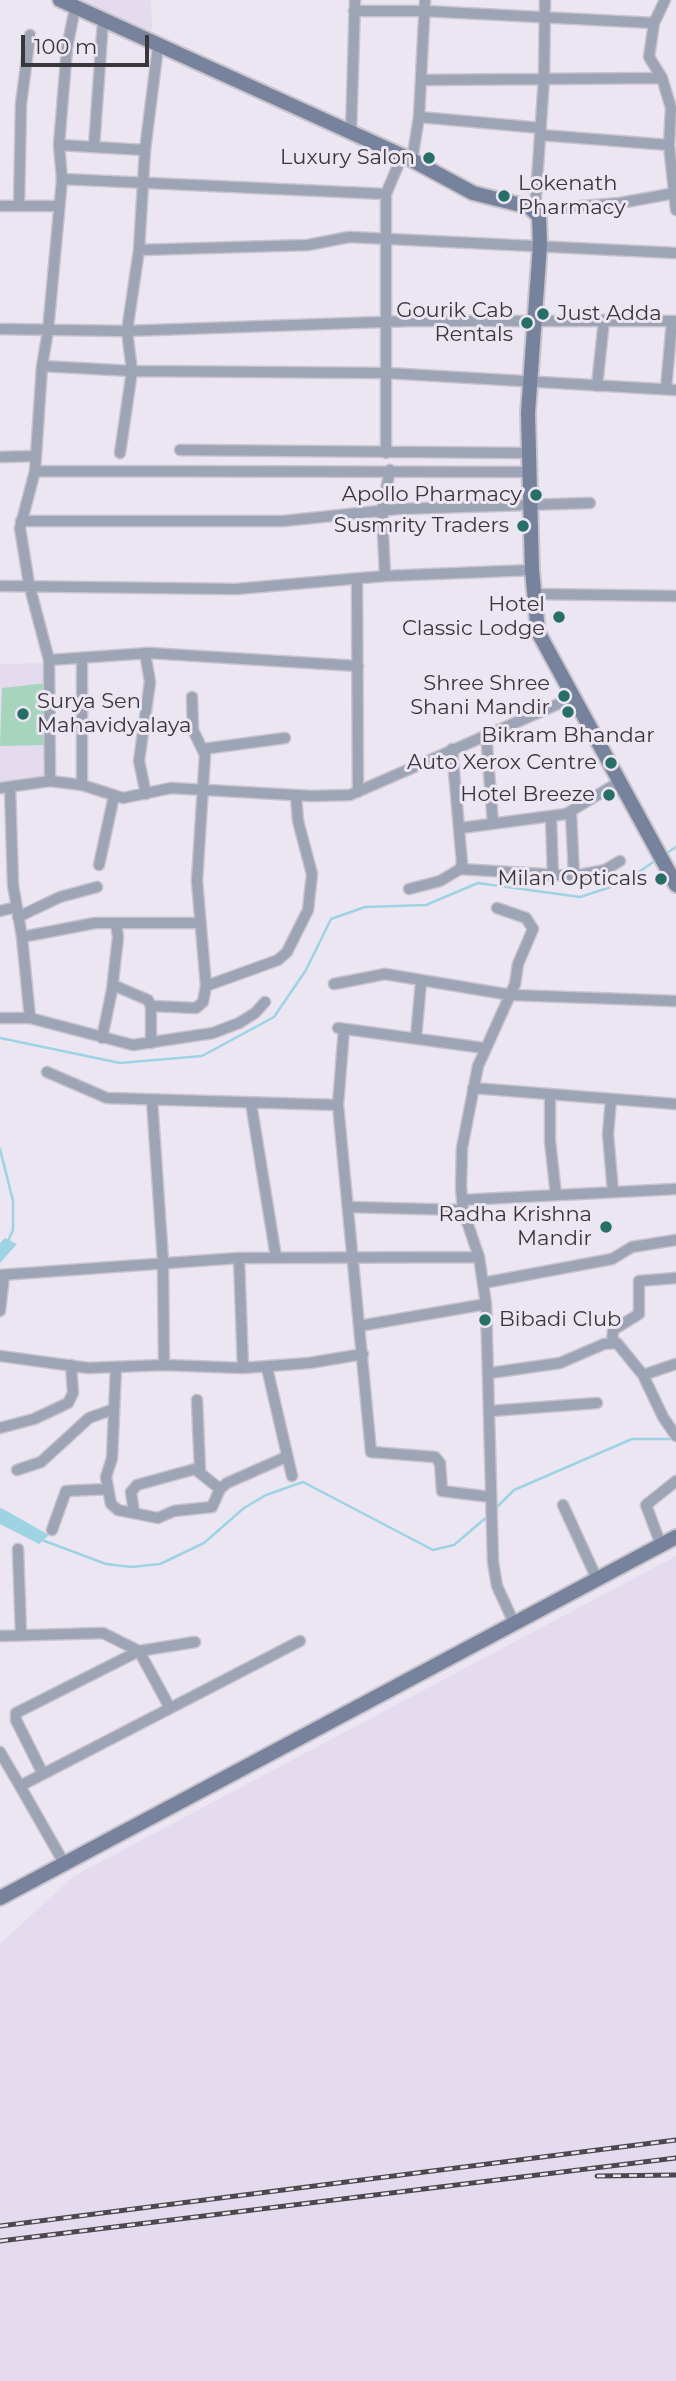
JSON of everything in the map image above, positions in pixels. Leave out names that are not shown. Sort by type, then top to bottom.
[{"type":"main road","points":[[60,0],[158,47],[407,158],[473,193],[535,210],[541,221],[529,380],[528,453],[534,594],[540,639],[676,885]]},
{"type":"main road","points":[[0,1898],[676,1537]]},
{"type":"street","points":[[545,0],[544,78],[535,210],[620,203],[675,193]]},
{"type":"street","points":[[665,0],[654,23],[649,57],[662,78],[671,108],[669,145],[676,210]]},
{"type":"street","points":[[386,453],[386,194],[407,158],[419,117],[424,5]]},
{"type":"street","points":[[351,133],[354,6],[424,5],[545,17],[654,23]]},
{"type":"street","points":[[50,780],[49,660],[29,584],[21,521],[35,471],[42,366],[48,331],[62,179],[59,145],[67,48],[75,8]]},
{"type":"street","points":[[94,147],[103,21]]},
{"type":"street","points":[[19,206],[21,104],[30,35]]},
{"type":"street","points":[[120,453],[132,372],[127,331],[139,250],[145,150],[158,47]]},
{"type":"street","points":[[421,79],[662,78]]},
{"type":"street","points":[[419,117],[669,145]]},
{"type":"street","points":[[59,145],[145,150]]},
{"type":"street","points":[[62,179],[386,194]]},
{"type":"street","points":[[0,206],[59,206]]},
{"type":"street","points":[[139,250],[308,245],[349,237],[676,253]]},
{"type":"street","points":[[0,329],[127,331],[535,319],[674,321],[671,390],[386,373],[132,372],[42,366]]},
{"type":"street","points":[[597,386],[604,320]]},
{"type":"street","points":[[180,450],[528,453]]},
{"type":"street","points":[[0,457],[34,456]]},
{"type":"street","points":[[385,576],[382,510],[390,470]]},
{"type":"street","points":[[35,471],[529,472]]},
{"type":"street","points":[[21,521],[282,521],[382,510],[590,503]]},
{"type":"street","points":[[0,586],[29,584],[236,589],[385,576],[533,570]]},
{"type":"street","points":[[357,580],[358,792]]},
{"type":"street","points":[[534,594],[674,596]]},
{"type":"street","points":[[49,660],[145,653],[358,666]]},
{"type":"street","points":[[145,653],[150,682],[139,761],[146,794]]},
{"type":"street","points":[[82,658],[82,785]]},
{"type":"street","points":[[151,1006],[196,1008],[204,1002],[206,986],[197,881],[203,749],[193,730],[192,697]]},
{"type":"street","points":[[30,1018],[22,937],[12,885],[5,788],[50,780],[131,798],[171,788],[296,796],[350,795],[486,733],[572,698]]},
{"type":"street","points":[[486,733],[493,824]]},
{"type":"street","points":[[203,749],[285,737]]},
{"type":"street","points":[[452,749],[461,828],[460,869]]},
{"type":"street","points":[[461,828],[571,812],[619,782]]},
{"type":"street","points":[[99,865],[114,796]]},
{"type":"street","points":[[206,986],[278,960],[287,952],[308,910],[312,874],[298,821],[296,796]]},
{"type":"street","points":[[571,812],[574,876]]},
{"type":"street","points":[[551,817],[553,876]]},
{"type":"street","points":[[409,889],[440,881],[460,869],[574,876],[606,870],[620,861]]},
{"type":"street","points":[[0,911],[18,912],[97,887]]},
{"type":"street","points":[[497,908],[526,918],[533,929],[517,964],[511,995],[484,1048],[473,1088],[462,1148],[463,1205],[479,1256],[486,1304],[491,1538],[497,1586],[514,1623]]},
{"type":"street","points":[[102,1038],[113,985],[118,937],[116,923]]},
{"type":"street","points":[[22,937],[72,926],[200,923]]},
{"type":"street","points":[[334,984],[385,974],[511,995],[676,1001]]},
{"type":"street","points":[[416,1037],[421,982]]},
{"type":"street","points":[[113,985],[142,995],[151,1006],[151,1043]]},
{"type":"street","points":[[0,1018],[30,1018],[121,1044],[151,1043],[213,1033],[247,1018],[264,1002]]},
{"type":"street","points":[[484,1048],[341,1028],[338,1105],[355,1259],[371,1452],[435,1457],[440,1463],[442,1491],[491,1498]]},
{"type":"street","points":[[47,1072],[107,1098],[338,1105]]},
{"type":"street","points":[[473,1088],[676,1104]]},
{"type":"street","points":[[550,1094],[550,1141],[556,1195]]},
{"type":"street","points":[[611,1099],[608,1134],[613,1192]]},
{"type":"street","points":[[152,1100],[163,1261],[164,1365]]},
{"type":"street","points":[[251,1102],[276,1257]]},
{"type":"street","points":[[349,1207],[463,1205],[556,1195],[676,1189]]},
{"type":"street","points":[[483,1283],[612,1259],[632,1247],[676,1240]]},
{"type":"street","points":[[0,1311],[2,1275],[163,1261],[276,1257],[355,1259],[479,1256]]},
{"type":"street","points":[[239,1258],[243,1368]]},
{"type":"street","points":[[612,1343],[612,1330],[639,1314],[639,1281],[676,1278]]},
{"type":"street","points":[[359,1326],[486,1304]]},
{"type":"street","points":[[489,1373],[560,1363],[617,1343],[643,1375],[674,1434]]},
{"type":"street","points":[[0,1356],[71,1366],[267,1368],[363,1354]]},
{"type":"street","points":[[643,1375],[676,1364]]},
{"type":"street","points":[[0,1428],[34,1419],[68,1404],[73,1393],[71,1366]]},
{"type":"street","points":[[116,1367],[112,1458],[106,1472],[114,1507],[163,1518],[174,1511],[212,1507],[220,1489],[286,1457]]},
{"type":"street","points":[[267,1368],[292,1476]]},
{"type":"street","points":[[197,1400],[200,1470],[220,1489]]},
{"type":"street","points":[[490,1411],[597,1404]]},
{"type":"street","points":[[17,1470],[50,1456],[89,1418],[114,1409]]},
{"type":"street","points":[[134,1513],[132,1488],[200,1470]]},
{"type":"street","points":[[661,1545],[646,1505],[676,1481]]},
{"type":"street","points":[[52,1530],[66,1491],[108,1489]]},
{"type":"street","points":[[563,1504],[597,1579]]},
{"type":"street","points":[[18,1549],[21,1635]]},
{"type":"street","points":[[0,1636],[103,1633],[139,1651],[170,1708]]},
{"type":"street","points":[[20,1786],[300,1641]]},
{"type":"street","points":[[43,1774],[16,1720],[16,1713],[139,1651],[195,1642]]},
{"type":"street","points":[[0,1752],[64,1863]]},
{"type":"shaded area","points":[[76,0],[151,0],[152,31],[99,10]]},
{"type":"shaded area","name":"Surya Sen Mahavidyalaya","points":[[47,663],[45,774],[0,784],[0,664]]},
{"type":"shaded area","points":[[676,1556],[676,2381],[0,2381],[0,1944],[74,1876]]},
{"type":"green space","points":[[47,683],[46,745],[0,746],[2,688]]},
{"type":"water","points":[[5,1238],[17,1244],[0,1263],[0,1243]]},
{"type":"water","points":[[0,1508],[49,1535],[39,1544],[0,1524]]},
{"type":"waterway","points":[[664,855],[676,847]]},
{"type":"waterway","points":[[0,1038],[120,1063],[202,1056],[274,1017],[306,970],[331,919],[365,907],[426,905],[478,883],[580,897],[623,883],[656,860]]},
{"type":"waterway","points":[[0,1149],[13,1201],[13,1230],[8,1241]]},
{"type":"waterway","points":[[495,1509],[514,1490],[632,1439],[676,1439]]},
{"type":"waterway","points":[[42,1540],[106,1564],[131,1567],[160,1564],[204,1543],[244,1508],[266,1495],[303,1482],[433,1550],[454,1545],[488,1516]]},
{"type":"railway","points":[[0,2226],[676,2140]]},
{"type":"railway","points":[[0,2241],[676,2158]]},
{"type":"railway","points":[[597,2176],[676,2175]]},
{"type":"place","name":"Luxury Salon","points":[[429,158]]},
{"type":"place","name":"Lokenath Pharmacy","points":[[504,196]]},
{"type":"place","name":"Just Adda","points":[[543,314]]},
{"type":"place","name":"Gourik Cab Rentals","points":[[527,323]]},
{"type":"place","name":"Apollo Pharmacy","points":[[536,495]]},
{"type":"place","name":"Susmrity Traders","points":[[523,526]]},
{"type":"place","name":"Hotel Classic Lodge","points":[[559,617]]},
{"type":"place","name":"Shree Shree Shani Mandir","points":[[564,696]]},
{"type":"place","name":"Bikram Bhandar","points":[[568,712]]},
{"type":"place","name":"Surya Sen Mahavidyalaya","points":[[23,714]]},
{"type":"place","name":"Auto Xerox Centre","points":[[611,763]]},
{"type":"place","name":"Hotel Breeze","points":[[609,795]]},
{"type":"place","name":"Milan Opticals","points":[[661,879]]},
{"type":"place","name":"Radha Krishna Mandir","points":[[606,1227]]},
{"type":"place","name":"Bibadi Club","points":[[485,1320]]}]
